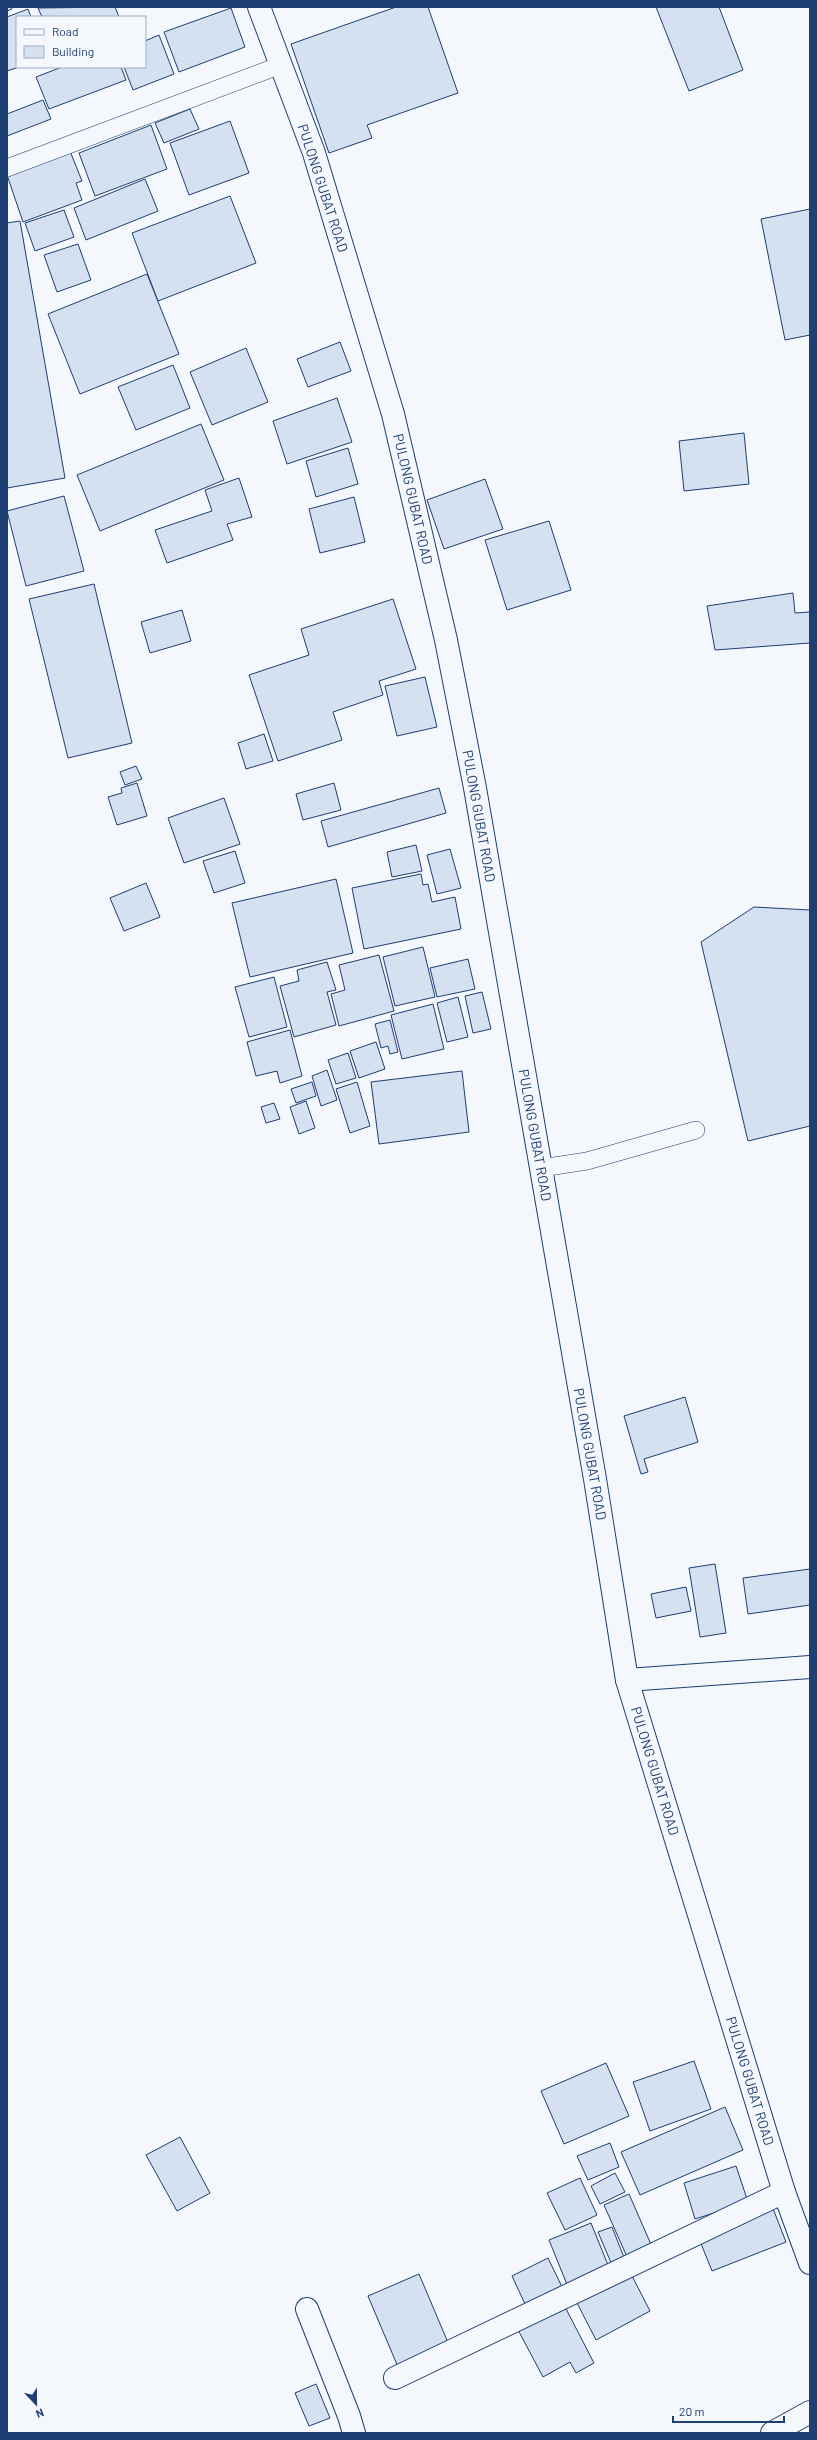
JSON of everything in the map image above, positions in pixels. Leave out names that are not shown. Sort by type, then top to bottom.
[{"type":"main road","name":"PULONG GUBAT ROAD","points":[[259,7],[314,153],[389,399],[446,640],[475,788],[595,1479],[627,1680],[784,2192],[810,2263]]},
{"type":"main road","points":[[627,1680],[810,1667]]},
{"type":"main road","points":[[396,2378],[784,2192]]},
{"type":"main road","points":[[307,2309],[349,2415],[354,2433]]},
{"type":"main road","points":[[772,2433],[810,2412]]},
{"type":"lane","points":[[7,168],[281,65]]},
{"type":"lane","points":[[540,1168],[587,1161],[696,1130]]},
{"type":"building","points":[[7,7],[11,7],[12,9],[7,11]]},
{"type":"building","points":[[115,7],[119,16],[42,16],[38,8]]},
{"type":"building","points":[[396,7],[428,7],[458,93],[367,125],[372,138],[329,153],[291,44]]},
{"type":"building","points":[[656,7],[719,7],[743,70],[689,91]]},
{"type":"building","points":[[231,8],[245,47],[179,72],[164,32]]},
{"type":"building","points":[[28,9],[31,16],[16,16],[16,68],[7,71],[7,17]]},
{"type":"building","points":[[159,35],[174,74],[133,90],[124,68],[146,68],[146,41]]},
{"type":"building","points":[[59,68],[121,68],[126,80],[49,109],[36,77]]},
{"type":"building","points":[[43,100],[51,119],[7,136],[7,114]]},
{"type":"building","points":[[190,109],[199,129],[164,143],[155,123]]},
{"type":"building","points":[[230,121],[249,173],[189,195],[170,143]]},
{"type":"building","points":[[151,125],[167,169],[95,196],[79,153]]},
{"type":"building","points":[[70,151],[82,181],[76,183],[82,200],[23,222],[7,175]]},
{"type":"building","points":[[145,179],[158,211],[86,240],[74,208]]},
{"type":"building","points":[[230,196],[256,263],[158,301],[132,233]]},
{"type":"building","points":[[810,209],[810,335],[785,340],[761,219]]},
{"type":"building","points":[[64,210],[74,237],[35,251],[25,223]]},
{"type":"building","points":[[20,221],[65,478],[7,488],[7,223]]},
{"type":"building","points":[[78,244],[91,280],[57,292],[44,255]]},
{"type":"building","points":[[147,274],[179,354],[80,394],[48,314]]},
{"type":"building","points":[[340,342],[351,371],[308,387],[297,359]]},
{"type":"building","points":[[246,348],[268,402],[212,425],[190,372]]},
{"type":"building","points":[[173,365],[190,408],[136,430],[118,387]]},
{"type":"building","points":[[337,398],[352,442],[287,464],[273,421]]},
{"type":"building","points":[[201,424],[224,480],[100,531],[77,475]]},
{"type":"building","points":[[744,433],[749,484],[684,491],[679,441]]},
{"type":"building","points":[[348,448],[358,484],[316,497],[306,461]]},
{"type":"building","points":[[239,478],[252,517],[227,524],[233,540],[167,563],[155,530],[212,511],[205,490]]},
{"type":"building","points":[[485,479],[503,529],[444,549],[427,500]]},
{"type":"building","points":[[64,496],[84,571],[26,586],[7,511]]},
{"type":"building","points":[[354,497],[365,542],[320,553],[309,509]]},
{"type":"building","points":[[549,521],[571,590],[507,610],[485,540]]},
{"type":"building","points":[[94,584],[132,743],[68,758],[29,599]]},
{"type":"building","points":[[793,593],[795,613],[810,612],[810,643],[715,650],[707,606]]},
{"type":"building","points":[[393,599],[416,669],[379,681],[383,695],[333,712],[342,740],[278,761],[249,675],[309,655],[301,629]]},
{"type":"building","points":[[182,610],[191,641],[150,653],[141,622]]},
{"type":"building","points":[[425,677],[437,727],[397,736],[385,686]]},
{"type":"building","points":[[264,734],[273,761],[246,769],[238,743]]},
{"type":"building","points":[[136,766],[142,779],[125,785],[120,772]]},
{"type":"building","points":[[137,783],[147,816],[117,825],[108,797],[122,793],[121,788]]},
{"type":"building","points":[[334,783],[341,810],[303,820],[296,794]]},
{"type":"building","points":[[439,788],[446,813],[328,847],[321,821]]},
{"type":"building","points":[[224,798],[240,844],[184,863],[168,818]]},
{"type":"building","points":[[416,845],[422,871],[392,877],[387,852]]},
{"type":"building","points":[[450,849],[461,888],[437,894],[427,855]]},
{"type":"building","points":[[235,851],[245,883],[214,893],[203,861]]},
{"type":"building","points":[[421,874],[423,885],[428,884],[432,902],[455,897],[461,929],[364,949],[352,888]]},
{"type":"building","points":[[336,879],[353,953],[250,977],[232,903]]},
{"type":"building","points":[[146,883],[160,917],[124,931],[110,898]]},
{"type":"building","points":[[754,907],[810,910],[810,1126],[748,1141],[701,942]]},
{"type":"building","points":[[423,947],[435,997],[395,1006],[383,957]]},
{"type":"building","points":[[379,955],[394,1011],[339,1026],[331,994],[345,990],[339,965]]},
{"type":"building","points":[[468,959],[475,989],[437,997],[430,968]]},
{"type":"building","points":[[327,962],[336,990],[327,992],[336,1025],[294,1037],[280,986],[299,981],[297,970]]},
{"type":"building","points":[[274,977],[287,1027],[249,1037],[235,987]]},
{"type":"building","points":[[482,992],[491,1029],[473,1033],[465,996]]},
{"type":"building","points":[[458,997],[468,1037],[447,1042],[437,1003]]},
{"type":"building","points":[[433,1004],[444,1049],[402,1059],[391,1015]]},
{"type":"building","points":[[390,1020],[398,1052],[390,1054],[388,1046],[381,1048],[375,1024]]},
{"type":"building","points":[[290,1030],[302,1076],[280,1083],[277,1071],[256,1076],[247,1042]]},
{"type":"building","points":[[376,1042],[385,1069],[359,1078],[350,1051]]},
{"type":"building","points":[[348,1053],[356,1078],[336,1084],[328,1060]]},
{"type":"building","points":[[327,1070],[337,1100],[321,1106],[312,1076]]},
{"type":"building","points":[[462,1071],[469,1132],[379,1144],[371,1082]]},
{"type":"building","points":[[312,1082],[316,1096],[296,1103],[291,1089]]},
{"type":"building","points":[[357,1082],[370,1126],[350,1133],[336,1089]]},
{"type":"building","points":[[306,1101],[315,1128],[299,1134],[290,1107]]},
{"type":"building","points":[[274,1103],[280,1119],[266,1123],[261,1107]]},
{"type":"building","points":[[685,1397],[698,1442],[644,1459],[648,1472],[641,1474],[624,1416]]},
{"type":"building","points":[[715,1564],[726,1633],[700,1637],[689,1568]]},
{"type":"building","points":[[810,1569],[810,1605],[748,1614],[743,1578]]},
{"type":"building","points":[[686,1587],[691,1611],[656,1618],[651,1594]]},
{"type":"building","points":[[694,2061],[711,2109],[650,2131],[633,2082]]},
{"type":"building","points":[[606,2063],[629,2116],[564,2144],[541,2091]]},
{"type":"building","points":[[725,2107],[743,2150],[640,2195],[621,2152]]},
{"type":"building","points":[[180,2137],[210,2193],[177,2211],[146,2155]]},
{"type":"building","points":[[610,2143],[619,2167],[588,2180],[577,2156]]},
{"type":"building","points":[[736,2166],[748,2202],[695,2219],[684,2183]]},
{"type":"building","points":[[615,2173],[625,2192],[600,2204],[591,2186]]},
{"type":"building","points":[[580,2178],[597,2215],[565,2230],[547,2193]]},
{"type":"building","points":[[629,2194],[653,2249],[628,2259],[604,2205]]},
{"type":"building","points":[[772,2206],[786,2242],[712,2271],[698,2236]]},
{"type":"building","points":[[591,2223],[610,2270],[568,2287],[549,2240]]},
{"type":"building","points":[[612,2227],[625,2260],[612,2265],[598,2232]]},
{"type":"building","points":[[548,2258],[563,2289],[526,2306],[512,2276]]},
{"type":"building","points":[[630,2272],[650,2311],[596,2340],[576,2301]]},
{"type":"building","points":[[419,2274],[449,2345],[398,2367],[368,2296]]},
{"type":"building","points":[[563,2303],[594,2363],[576,2373],[570,2362],[543,2377],[517,2328]]},
{"type":"building","points":[[316,2384],[330,2418],[309,2426],[295,2393]]}]
